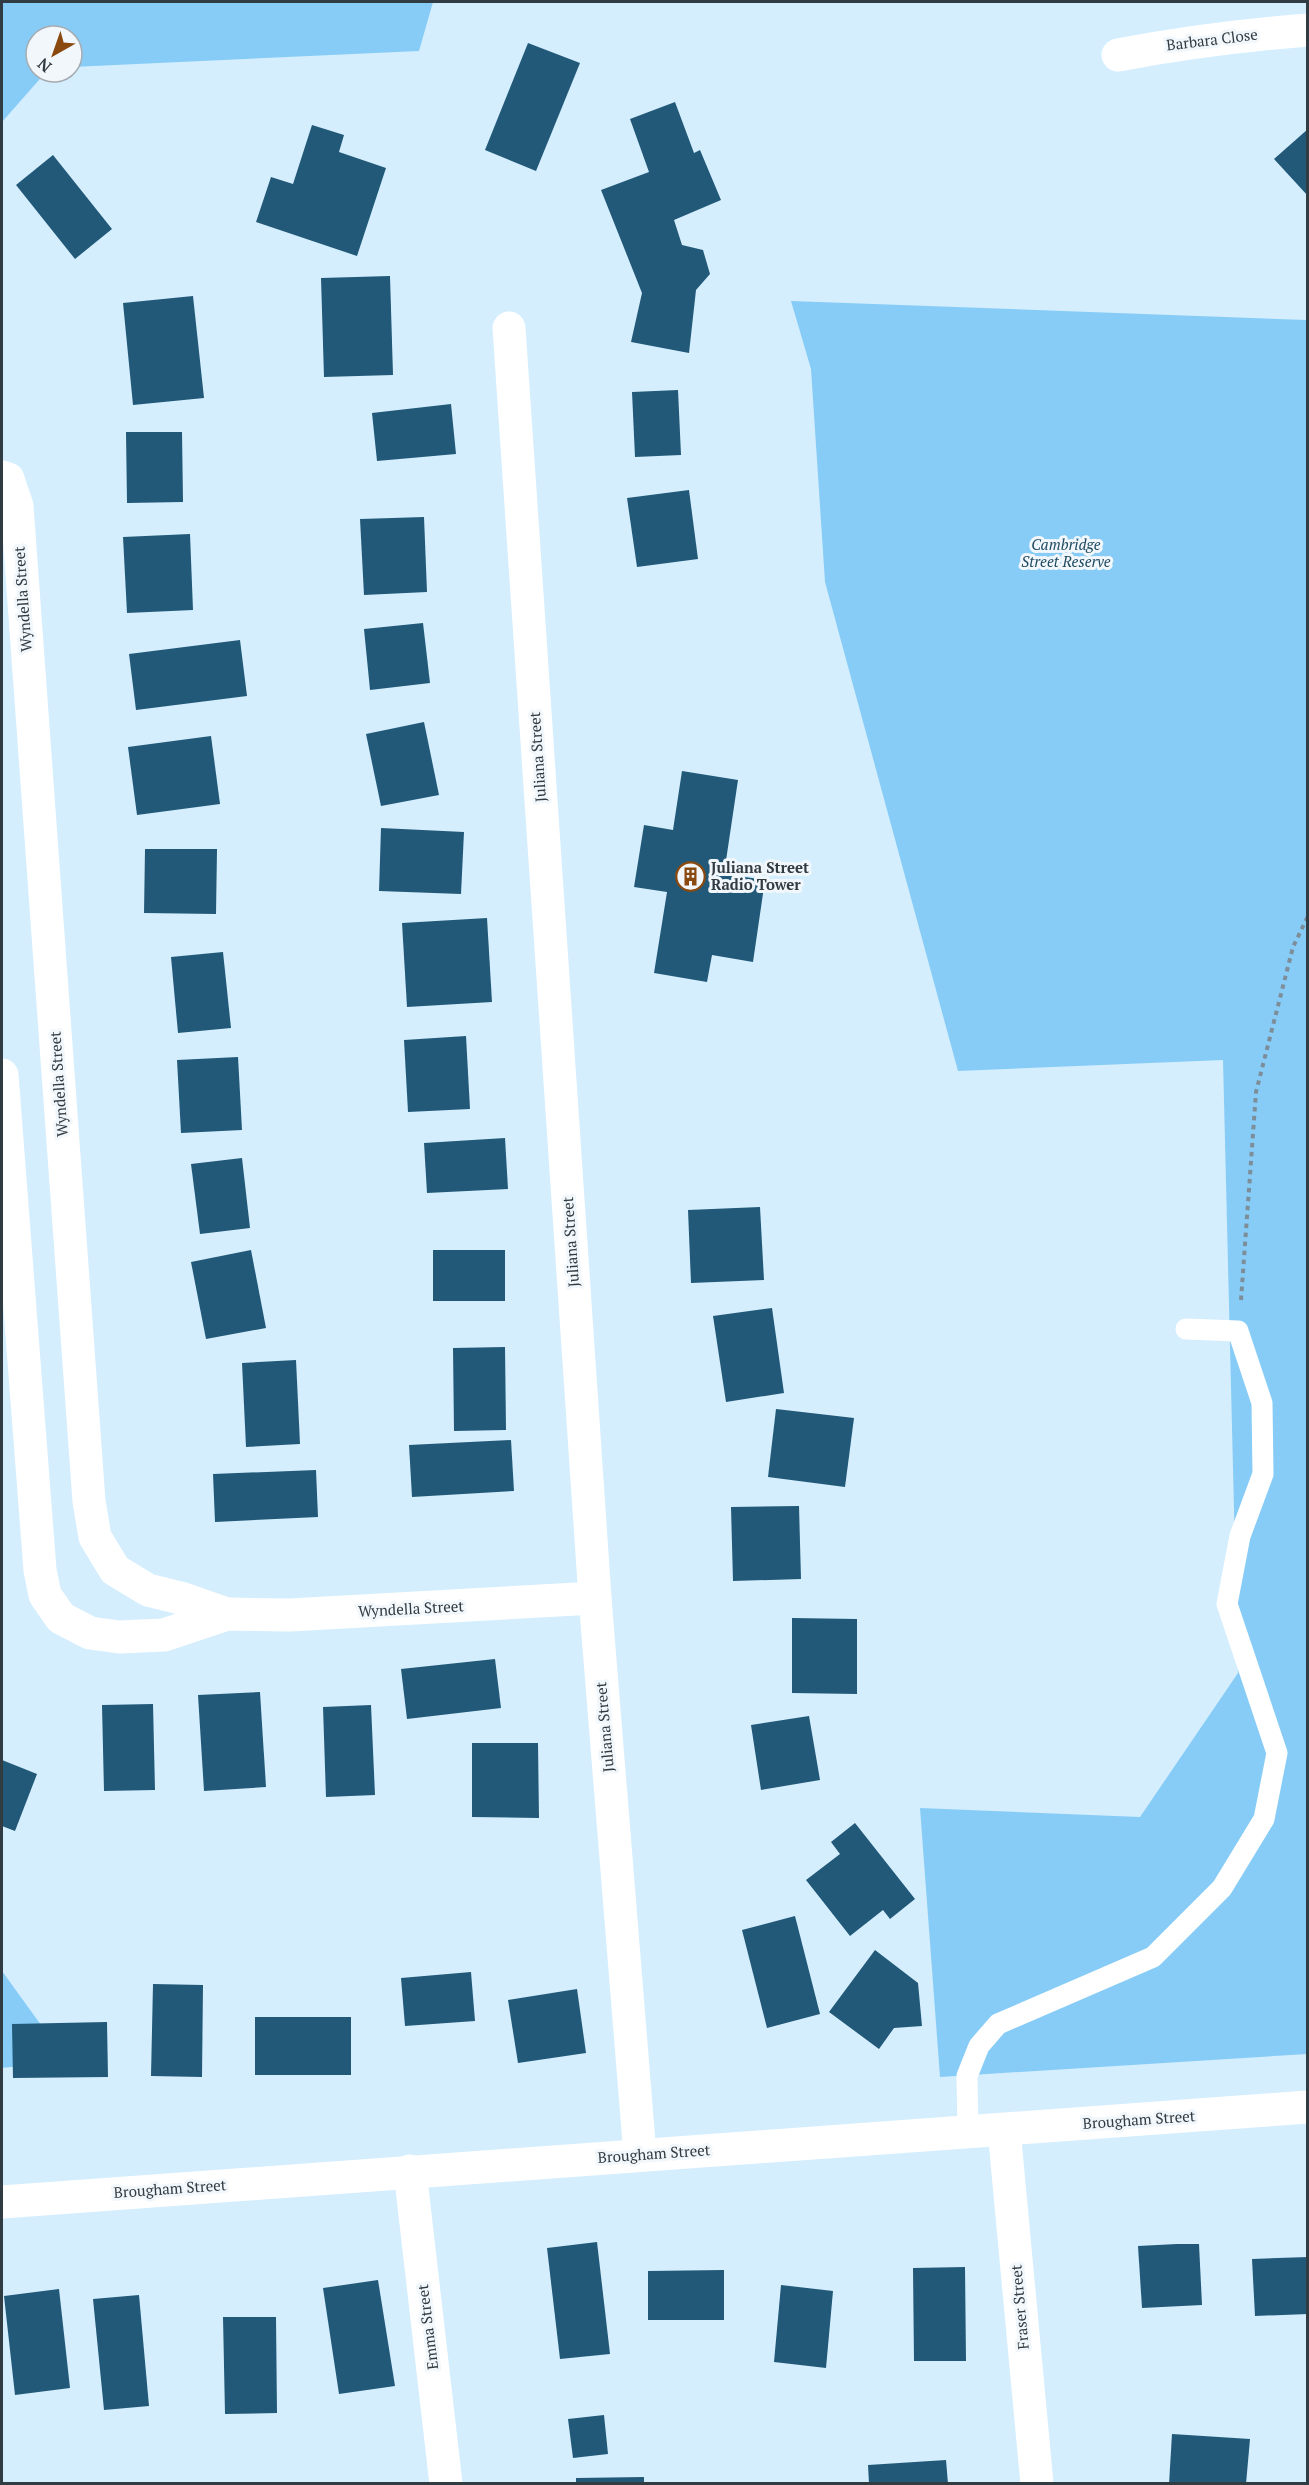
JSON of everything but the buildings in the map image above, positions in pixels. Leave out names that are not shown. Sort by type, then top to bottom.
[{"type":"street","name":"Barbara Close","points":[[1118,55],[1168,45],[1308,30]]},
{"type":"street","name":"Juliana Street","points":[[509,328],[595,1598],[640,2155]]},
{"type":"street","name":"Wyndella Street","points":[[2,477],[8,479],[17,506],[87,1477],[95,1538],[115,1570],[148,1590],[184,1599],[227,1614]]},
{"type":"street","name":"Wyndella Street","points":[[2,1075],[35,1522],[45,1595],[61,1618],[90,1633],[119,1637],[164,1635],[227,1614],[302,1614],[595,1598]]},
{"type":"street","name":"Brougham Street","points":[[2,2202],[1308,2107]]},
{"type":"street","name":"Fraser Street","points":[[1004,2130],[1036,2484]]},
{"type":"street","name":"Emma Street","points":[[410,2171],[446,2484]]},
{"type":"lane","points":[[969,2133],[967,2076],[979,2046],[998,2024],[1153,1957],[1222,1888],[1264,1819],[1277,1753],[1227,1604],[1240,1536],[1263,1474],[1262,1403],[1238,1331],[1186,1329]]},
{"type":"path","points":[[1238,1331],[1257,1092],[1293,947],[1308,916]]},
{"type":"green space","points":[[2,2],[433,2],[419,51],[84,66],[84,24],[24,24],[24,84],[35,84],[2,122]]},
{"type":"green space","name":"Cambridge Street Reserve","points":[[791,301],[1307,320],[1307,2054],[940,2077],[920,1808],[1140,1817],[1238,1673],[1223,1060],[958,1071],[825,582],[811,369]]},
{"type":"green space","points":[[2,1971],[67,2061],[2,2068]]},
{"type":"place","name":"Juliana Street Radio Tower","points":[[690,877]]}]
